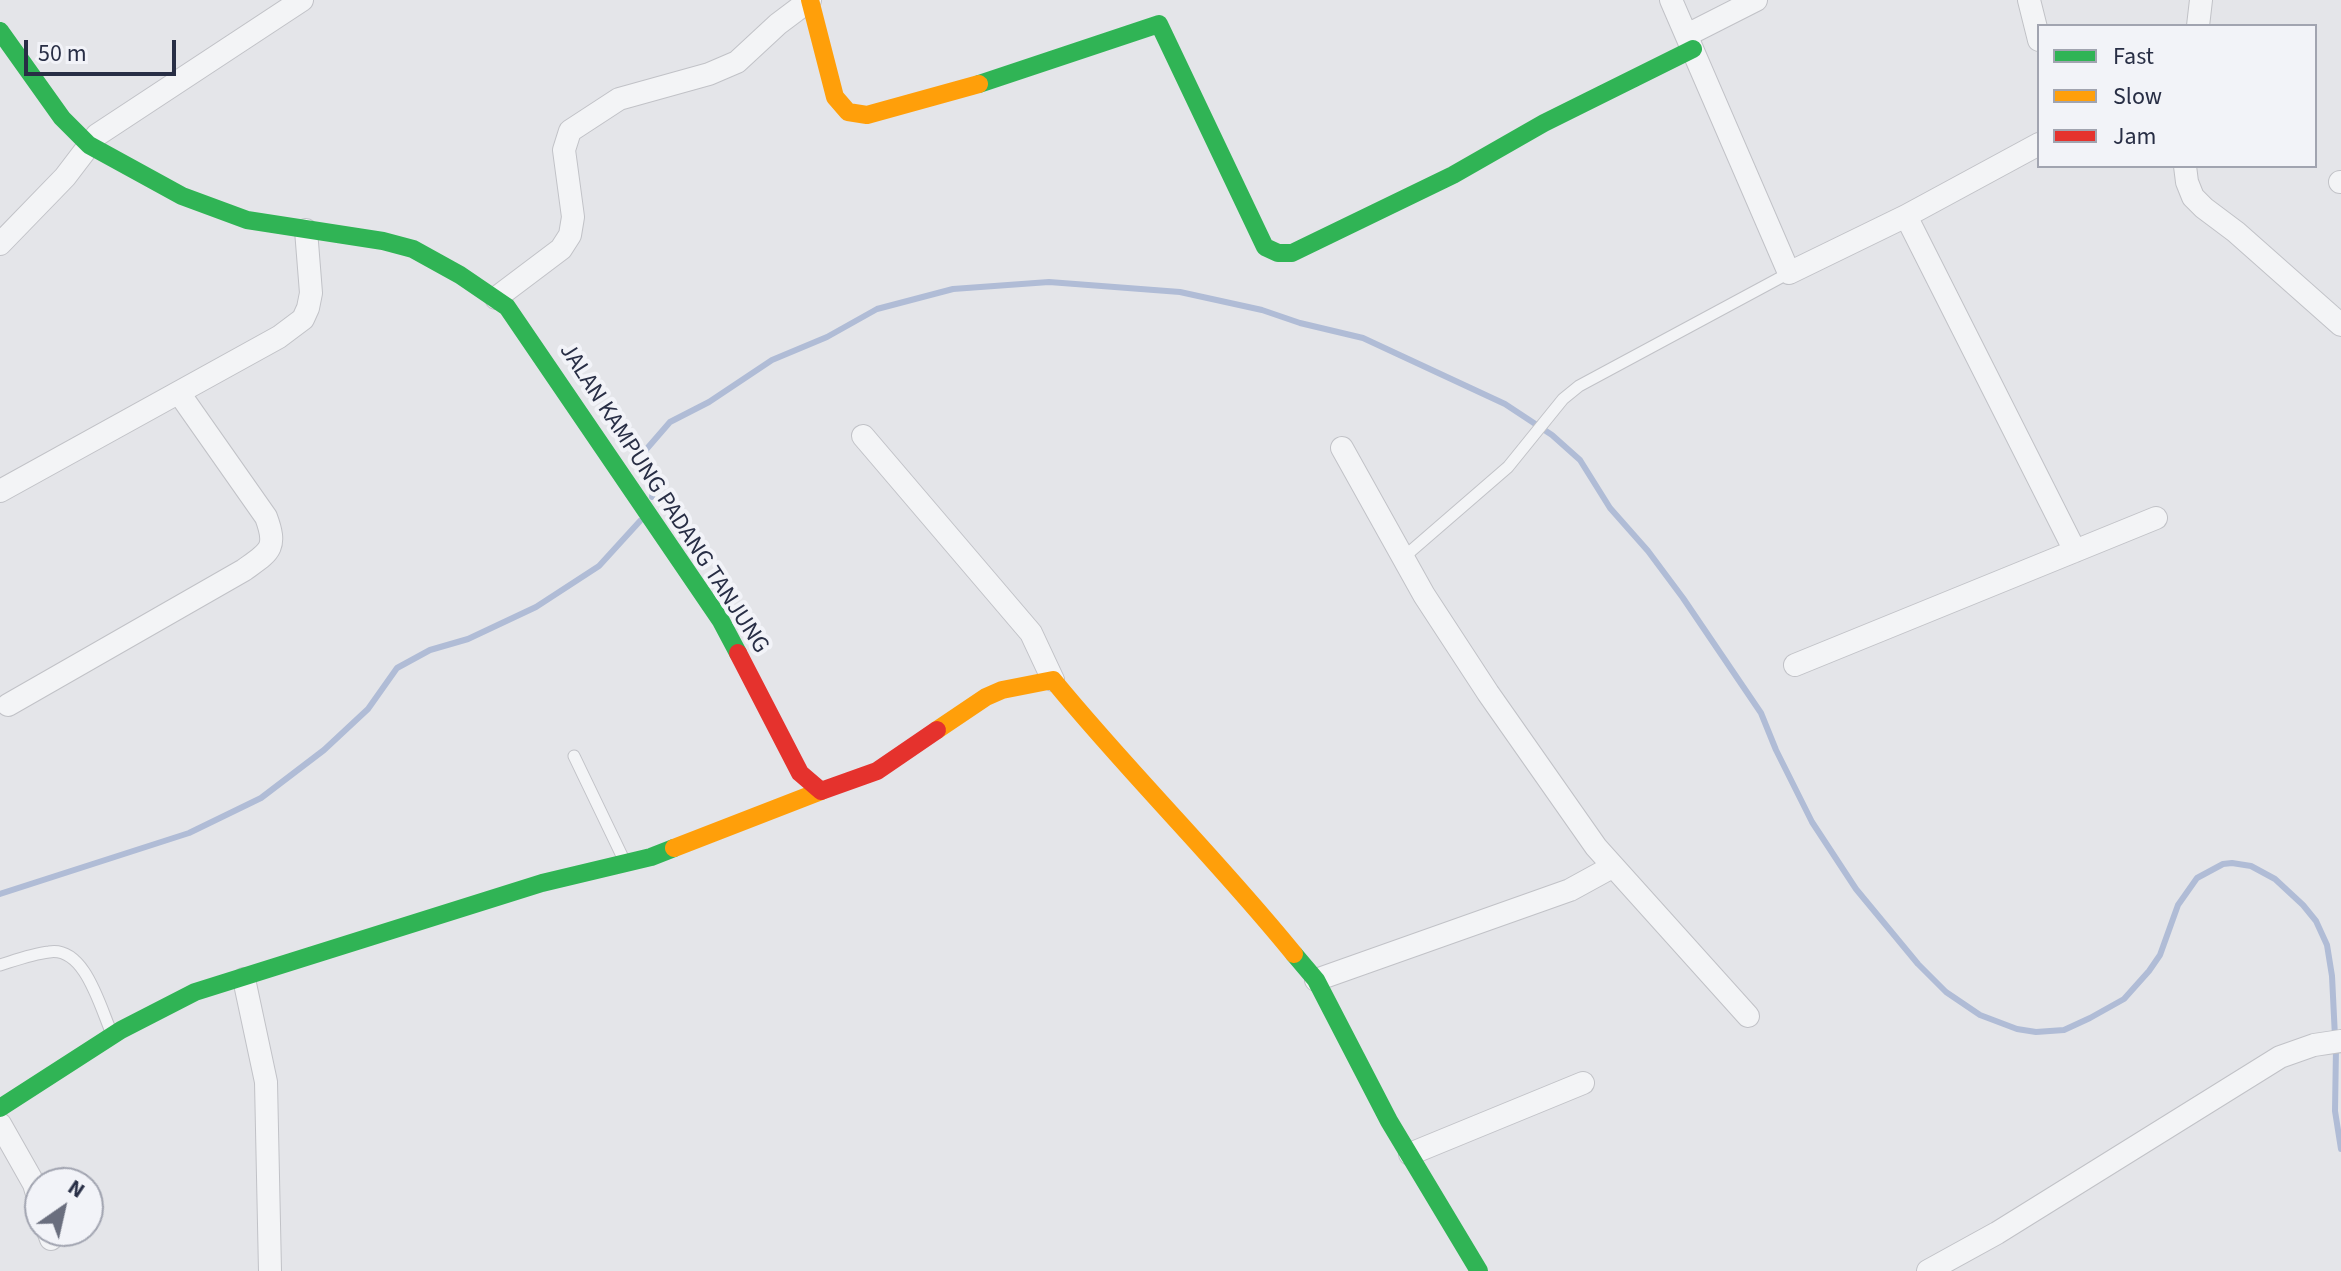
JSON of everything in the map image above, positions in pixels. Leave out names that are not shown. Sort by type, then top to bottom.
[{"type":"street","points":[[0,244],[65,177],[89,145],[112,125],[302,0]]},
{"type":"street","points":[[496,298],[561,249],[570,235],[573,217],[564,150],[570,131],[619,99],[709,74],[737,62],[778,24],[810,0],[835,97],[842,110],[852,116],[867,115],[1006,77],[1159,24],[1265,247],[1283,255],[1453,175],[1690,42],[1756,0]]},
{"type":"street","points":[[1671,0],[1789,273],[1906,216],[2037,145]]},
{"type":"street","points":[[2029,0],[2037,32]]},
{"type":"street","points":[[2198,24],[2201,0]]},
{"type":"street","name":"JALAN KAMPUNG PADANG TANJUNG","points":[[0,31],[62,118],[89,145],[182,196],[247,220],[383,241],[413,249],[460,275],[507,307],[721,621],[800,773],[821,791]]},
{"type":"street","points":[[2185,168],[2193,197],[2341,325]]},
{"type":"street","points":[[1906,216],[2075,551]]},
{"type":"street","points":[[0,491],[279,337],[303,319],[311,293],[306,230]]},
{"type":"street","points":[[8,705],[244,570],[266,554],[272,545],[273,535],[266,517],[179,393]]},
{"type":"street","points":[[863,436],[1031,633],[1053,680],[1095,731],[1245,893],[1316,980],[1389,1121],[1479,1271]]},
{"type":"street","points":[[1342,448],[1424,595],[1488,693],[1612,867],[1748,1016]]},
{"type":"street","points":[[1795,665],[2156,518]]},
{"type":"street","points":[[0,1108],[112,1036],[195,992],[542,883],[626,864],[877,771],[986,697],[1002,690],[1053,680]]},
{"type":"street","points":[[1316,980],[1570,890],[1612,867]]},
{"type":"street","points":[[244,979],[266,1082],[270,1271]]},
{"type":"street","points":[[1928,1271],[1997,1233],[2280,1057],[2314,1045],[2341,1041]]},
{"type":"street","points":[[1410,1154],[1583,1083]]},
{"type":"street","points":[[0,1124],[24,1167]]},
{"type":"lane","points":[[1404,557],[1508,467],[1563,399],[1579,386],[1789,273]]},
{"type":"lane","points":[[574,756],[626,864]]},
{"type":"lane","points":[[0,965],[50,951],[65,952],[75,958],[112,1036]]},
{"type":"waterway","points":[[652,497],[644,452],[670,422],[709,402],[772,360],[827,337],[877,309],[953,289],[1049,282],[1180,292],[1262,310],[1363,338],[1505,404],[1552,435],[1580,460],[1610,508],[1648,551],[1683,598],[1761,713],[1812,822],[1856,889],[1918,964],[1946,992],[1980,1015],[2017,1029],[2036,1032],[2064,1030],[2124,999],[2160,955],[2178,905],[2197,878],[2223,864],[2232,863],[2251,866],[2275,879],[2316,921],[2327,945],[2335,1037]]},
{"type":"waterway","points":[[0,894],[189,833],[261,798],[324,750],[368,709],[397,668],[430,650],[468,639],[536,607],[599,566],[640,521]]},
{"type":"waterway","points":[[2336,1048],[2335,1111],[2341,1149]]},
{"type":"traffic: fast","points":[[979,84],[1159,24],[1265,247],[1278,253],[1292,253],[1453,175],[1544,123],[1693,49]]},
{"type":"traffic: fast","points":[[0,31],[62,118],[89,145],[182,196],[247,220],[383,241],[413,249],[460,275],[507,307],[721,621],[738,653]]},
{"type":"traffic: fast","points":[[0,1108],[121,1030],[195,992],[542,883],[651,857],[674,848]]},
{"type":"traffic: fast","points":[[1294,954],[1316,980],[1389,1121],[1479,1271]]},
{"type":"traffic: slow","points":[[810,0],[835,97],[848,112],[867,115],[979,84]]},
{"type":"traffic: slow","points":[[937,730],[986,697],[1002,690],[1053,680],[1294,954]]},
{"type":"traffic: slow","points":[[674,848],[821,791]]},
{"type":"traffic: jam","points":[[738,653],[800,773],[821,791],[877,771],[937,730]]}]
